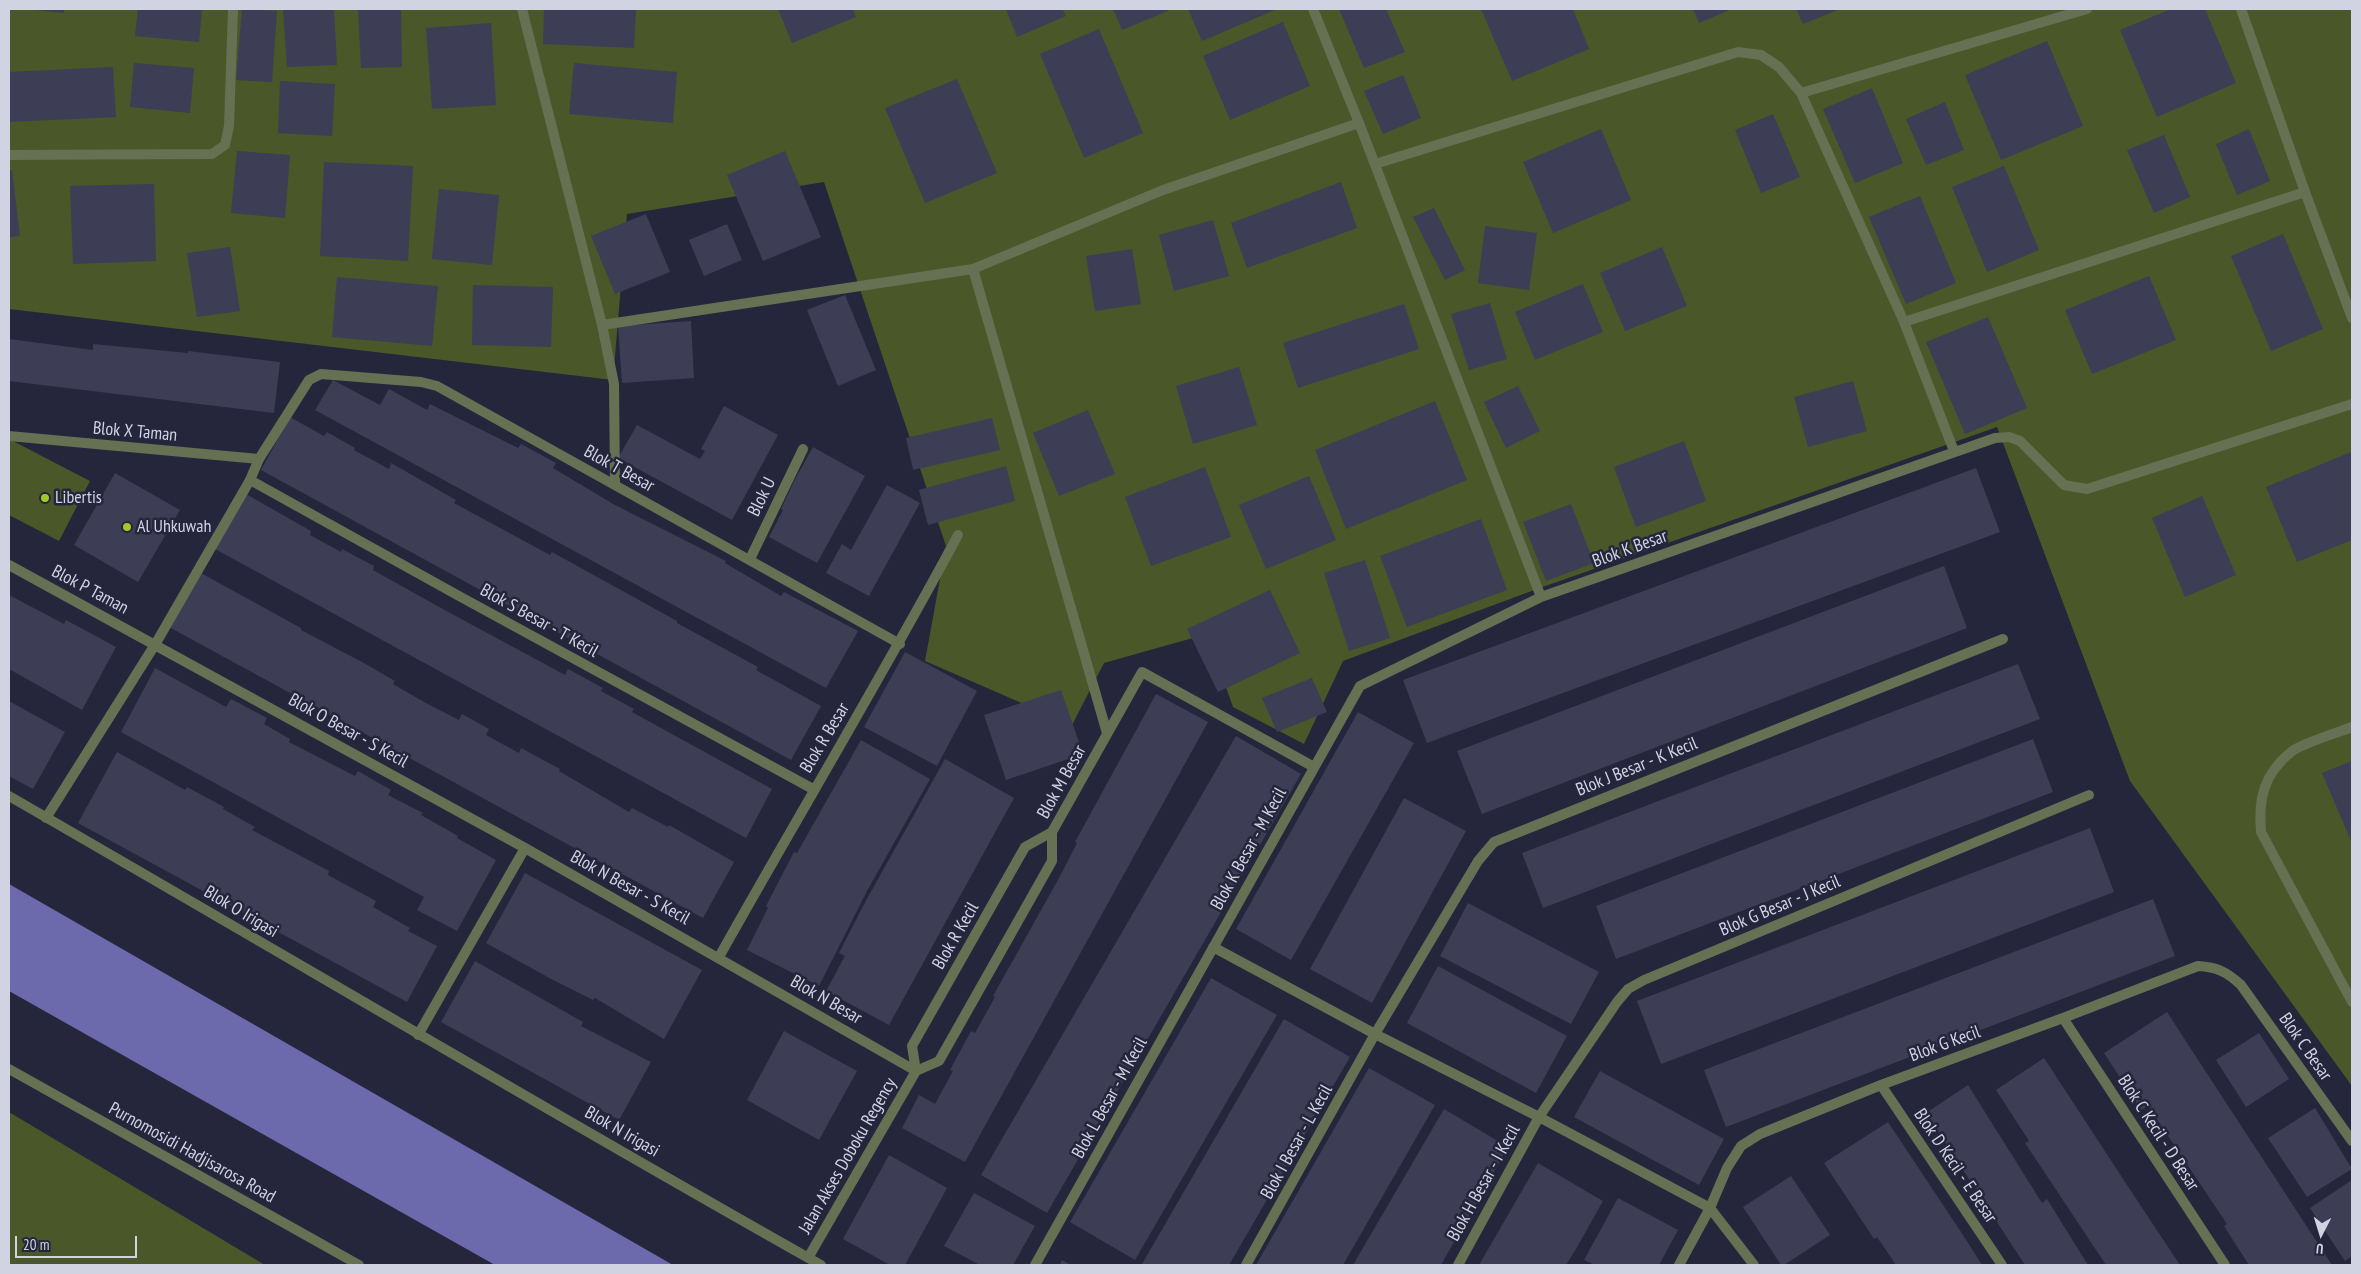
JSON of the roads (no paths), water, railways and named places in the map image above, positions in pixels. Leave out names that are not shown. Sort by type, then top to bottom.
[{"type":"street","points":[[9,155],[212,154],[225,145],[229,126],[233,9]]},
{"type":"street","points":[[522,9],[602,325],[614,384],[615,485]]},
{"type":"street","points":[[1314,9],[1542,597]]},
{"type":"street","points":[[1801,93],[2087,9]]},
{"type":"street","points":[[2241,9],[2305,192],[2352,318]]},
{"type":"street","points":[[1375,164],[1738,52],[1761,55],[1779,66],[1801,93],[1904,322],[1954,451]]},
{"type":"street","points":[[602,325],[973,269],[1163,190],[1359,123]]},
{"type":"street","points":[[1904,322],[2305,192]]},
{"type":"street","points":[[973,269],[1107,733]]},
{"type":"street","name":"Blok T Besar","points":[[259,459],[309,380],[321,374],[331,373],[421,382],[437,386],[900,644]]},
{"type":"street","name":"Blok K Besar","points":[[1314,767],[1360,686],[1542,597],[1954,451],[1995,438],[2009,438],[2020,441],[2064,485],[2087,489],[2352,404]]},
{"type":"street","name":"Blok X Taman","points":[[9,436],[259,459]]},
{"type":"street","name":"Blok U","points":[[750,559],[803,449]]},
{"type":"street","points":[[46,818],[156,643],[250,480],[259,459]]},
{"type":"street","name":"Blok S Besar - T Kecil","points":[[250,480],[813,789]]},
{"type":"street","name":"Blok R Besar","points":[[719,957],[813,789],[900,644],[958,535]]},
{"type":"street","name":"Blok P Taman","points":[[9,564],[156,643]]},
{"type":"street","name":"Blok J Besar - K Kecil","points":[[1375,1034],[1478,861],[1494,842],[2003,639]]},
{"type":"street","name":"Blok O Besar - S Kecil","points":[[156,643],[525,848]]},
{"type":"street","name":"Blok M Besar","points":[[916,1071],[939,1061],[1052,861],[1052,832],[1142,672],[1314,767]]},
{"type":"street","points":[[2352,727],[2292,751],[2268,776],[2259,807],[2261,832],[2352,1002]]},
{"type":"street","name":"Blok K Besar - M Kecil","points":[[1213,947],[1314,767]]},
{"type":"street","name":"Blok G Besar - J Kecil","points":[[1539,1117],[1617,1002],[1628,989],[1644,980],[2089,795]]},
{"type":"street","name":"Blok O Irigasi","points":[[9,796],[162,883],[418,1036]]},
{"type":"street","name":"Blok R Kecil","points":[[916,1071],[912,1046],[1025,847],[1052,832]]},
{"type":"street","points":[[418,1036],[525,848]]},
{"type":"street","name":"Blok N Besar - S Kecil","points":[[525,848],[719,957]]},
{"type":"street","points":[[1213,947],[1375,1034],[1539,1117],[1710,1208],[1754,1265]]},
{"type":"street","name":"Blok L Besar - M Kecil","points":[[1034,1265],[1213,947]]},
{"type":"street","name":"Blok N Besar","points":[[719,957],[916,1071]]},
{"type":"street","name":"Blok G Kecil","points":[[1679,1265],[1710,1208],[1727,1168],[1742,1146],[1760,1134],[1881,1085],[2198,966],[2212,966],[2228,973]]},
{"type":"street","name":"Blok C Besar","points":[[2228,973],[2241,985],[2352,1141]]},
{"type":"street","name":"Blok C Kecil - D Besar","points":[[2063,1018],[2225,1265]]},
{"type":"street","name":"Blok I Besar - L Kecil","points":[[1246,1265],[1375,1034]]},
{"type":"street","name":"Blok N Irigasi","points":[[418,1036],[821,1265]]},
{"type":"street","name":"Purnomosidi Hadjisarosa Road","points":[[9,1068],[359,1265]]},
{"type":"street","name":"Jalan Akses Doboku Regency","points":[[808,1258],[916,1071]]},
{"type":"street","name":"Blok D Kecil - E Besar","points":[[1881,1085],[2002,1265]]},
{"type":"street","name":"Blok H Besar - I Kecil","points":[[1458,1265],[1539,1117]]},
{"type":"place","name":"Libertis","points":[[45,498]]},
{"type":"place","name":"Al Uhkuwah","points":[[127,527]]}]
